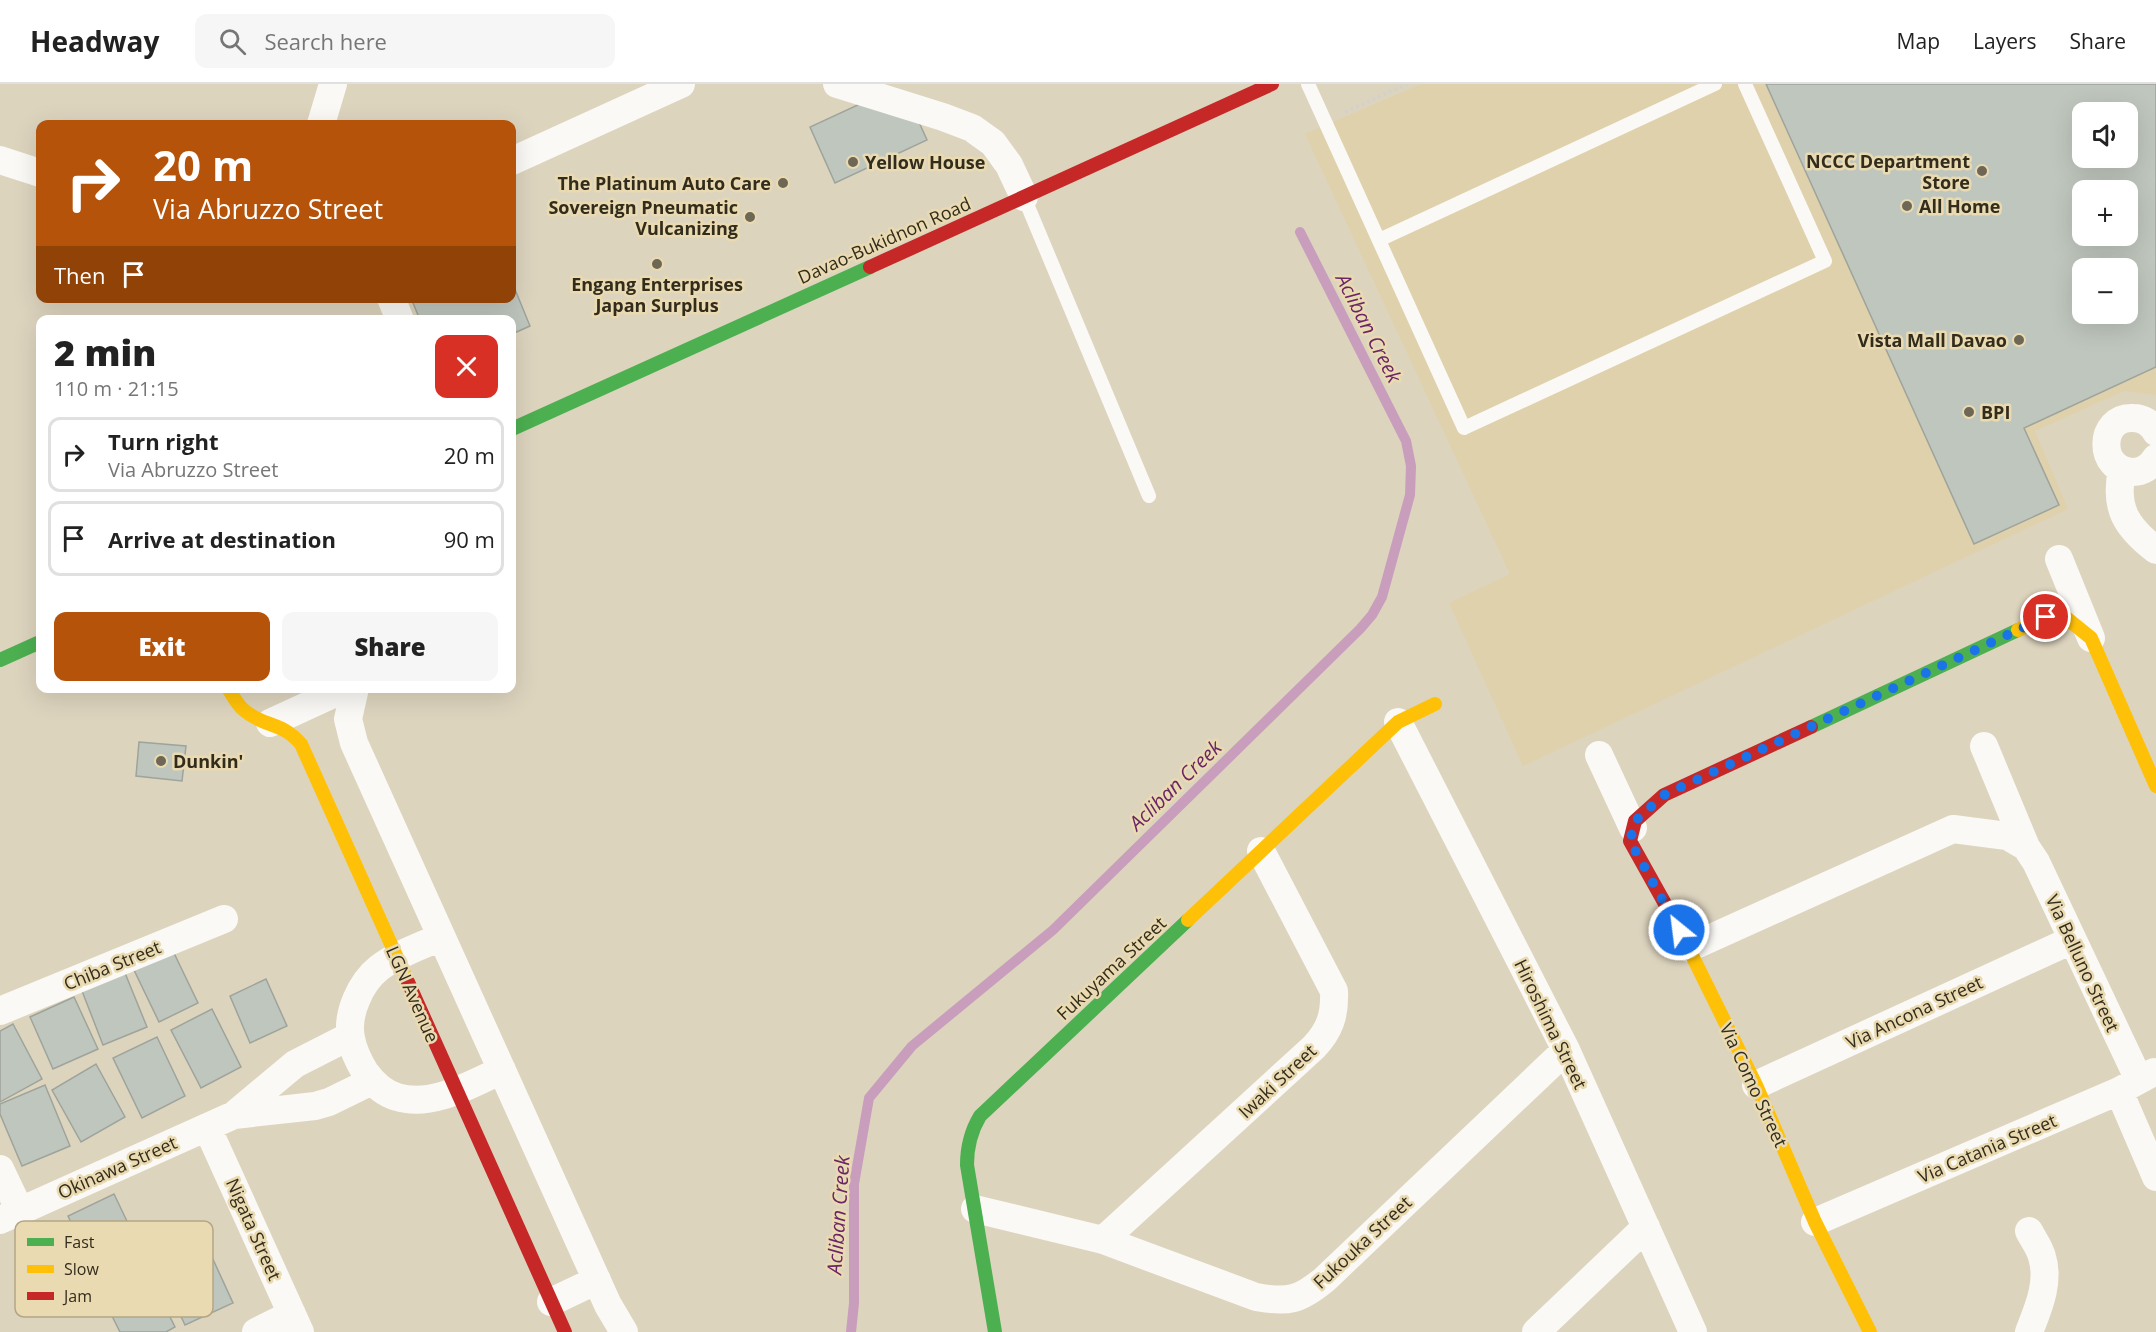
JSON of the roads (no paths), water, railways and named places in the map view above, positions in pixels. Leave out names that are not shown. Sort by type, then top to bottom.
[{"type":"main road","name":"Davao-Bukidnon Road","points":[[516,427],[1024,197],[1243,90],[1272,84]]},
{"type":"main road","points":[[1631,835],[1640,816],[1664,795],[2046,617],[2065,617],[2097,650],[2156,786]]},
{"type":"main road","points":[[0,660],[36,644]]},
{"type":"main road","name":"LGN Avenue","points":[[230,693],[241,709],[253,718],[290,730],[301,744],[565,1332]]},
{"type":"main road","name":"Fukuyama Street","points":[[995,1332],[967,1165],[967,1150],[974,1126],[980,1116],[1398,722],[1435,704]]},
{"type":"main road","name":"Via Como Street","points":[[1631,835],[1756,1084],[1815,1222],[1870,1332]]},
{"type":"street","points":[[322,120],[333,84]]},
{"type":"street","points":[[516,159],[681,84]]},
{"type":"street","points":[[837,84],[972,128],[993,143],[1009,165],[1024,197]]},
{"type":"street","points":[[0,160],[36,172]]},
{"type":"street","points":[[2156,432],[2146,421],[2127,418],[2110,428],[2105,447],[2108,457],[2122,470],[2139,471],[2147,468],[2156,458]]},
{"type":"street","points":[[2122,470],[2118,495],[2124,514],[2133,530],[2156,550]]},
{"type":"street","points":[[2059,559],[2097,650]]},
{"type":"street","points":[[270,723],[335,693]]},
{"type":"street","points":[[353,693],[348,719],[354,743],[608,1305],[624,1332]]},
{"type":"street","name":"Hiroshima Street","points":[[1398,722],[1566,1050],[1693,1332]]},
{"type":"street","name":"Via Belluno Street","points":[[1984,746],[2026,847],[2036,862],[2138,1081],[2156,1177]]},
{"type":"street","name":"Via Como Street","points":[[1599,755],[1631,835]]},
{"type":"street","points":[[1689,948],[1953,829],[2007,836],[2026,847]]},
{"type":"street","name":"Iwaki Street","points":[[1103,1240],[1314,1047],[1325,1035],[1332,1020],[1335,1006],[1334,991],[1261,851]]},
{"type":"street","name":"Chiba Street","points":[[0,1011],[224,919]]},
{"type":"street","points":[[441,937],[379,968],[365,982],[351,1018],[350,1036],[355,1053],[372,1081],[384,1092],[398,1098],[436,1097],[456,1091],[502,1070]]},
{"type":"street","name":"Via Ancona Street","points":[[1756,1084],[2072,940]]},
{"type":"street","points":[[234,1115],[295,1064],[350,1036]]},
{"type":"street","name":"Fukouka Street","points":[[975,1209],[1103,1240],[1256,1297],[1277,1301],[1294,1300],[1311,1291],[1325,1279],[1566,1050]]},
{"type":"street","points":[[234,1115],[315,1106],[372,1081]]},
{"type":"street","name":"Via Catania Street","points":[[1815,1222],[2138,1081]]},
{"type":"street","name":"Okinawa Street","points":[[10,1216],[234,1115]]},
{"type":"street","name":"Nigata Street","points":[[207,1126],[296,1323]]},
{"type":"street","points":[[0,1169],[10,1216]]},
{"type":"street","points":[[1536,1332],[1646,1227]]},
{"type":"street","points":[[2029,1231],[2042,1256],[2045,1278],[2038,1311],[2029,1332]]},
{"type":"street","points":[[551,1302],[597,1280]]},
{"type":"street","points":[[256,1332],[296,1323]]},
{"type":"lane","points":[[1308,84],[1464,428],[1825,261],[1745,84]]},
{"type":"lane","points":[[1378,240],[1715,84]]},
{"type":"lane","points":[[1024,197],[1149,496]]},
{"type":"waterway","name":"Acliban Creek","points":[[851,1332],[854,1303],[854,1184],[869,1098],[912,1046],[1053,930],[1360,629],[1372,615],[1382,597],[1410,495],[1411,466],[1406,441],[1300,232]]},
{"type":"place","name":"Yellow House","points":[[853,162]]},
{"type":"place","name":"NCCC Department Store","points":[[1982,171]]},
{"type":"place","name":"The Platinum Auto Care","points":[[783,183]]},
{"type":"place","name":"All Home","points":[[1907,206]]},
{"type":"place","name":"Sovereign Pneumatic Vulcanizing","points":[[750,217]]},
{"type":"place","name":"Engang Enterprises Japan Surplus","points":[[657,264]]},
{"type":"place","name":"Vista Mall Davao","points":[[2019,340]]},
{"type":"place","name":"BPI","points":[[1969,412]]},
{"type":"place","name":"Dunkin'","points":[[161,761]]}]
